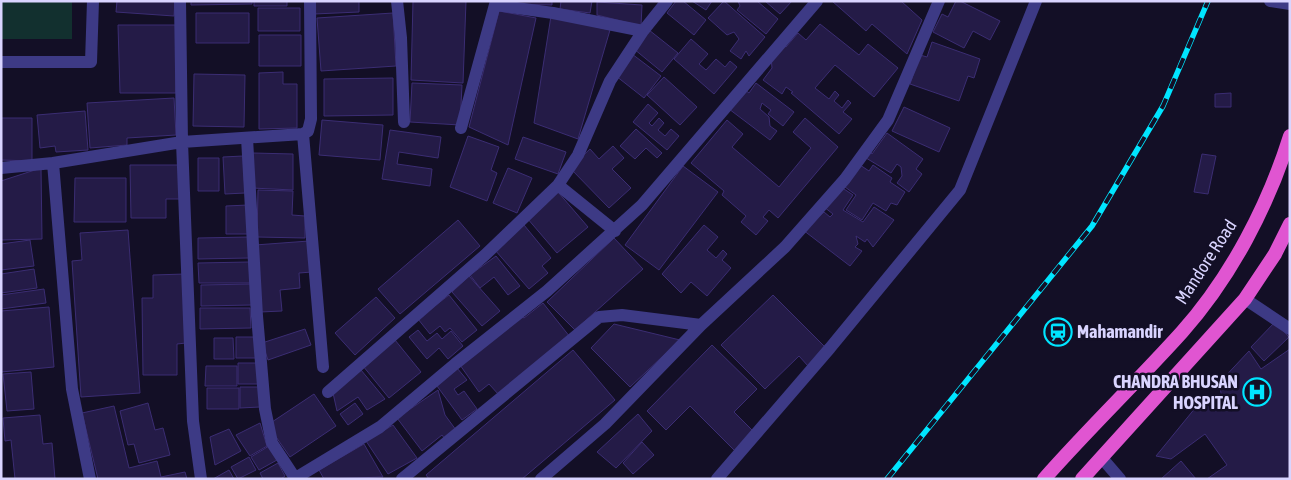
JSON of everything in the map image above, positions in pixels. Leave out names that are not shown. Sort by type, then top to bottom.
[{"type":"highway","name":"Mandore Road","points":[[1044,479],[1183,331],[1218,284],[1249,232],[1280,167],[1290,136]]},
{"type":"highway","points":[[1082,479],[1245,299],[1275,254],[1290,224]]},
{"type":"street","points":[[1,62],[91,62],[93,1]]},
{"type":"street","points":[[180,1],[182,142],[193,421],[201,479]]},
{"type":"street","points":[[1,168],[53,163],[182,142],[302,134],[308,131],[311,119],[310,1]]},
{"type":"street","points":[[397,1],[401,38],[404,122]]},
{"type":"street","points":[[328,392],[485,255],[558,185],[578,155],[610,81],[643,31],[667,1]]},
{"type":"street","points":[[247,138],[257,316],[265,409],[272,443],[295,478],[380,428],[454,364],[547,291],[615,231],[642,205],[817,1]]},
{"type":"street","points":[[542,479],[604,424],[701,325],[784,247],[845,179],[888,120],[939,1]]},
{"type":"street","points":[[717,479],[830,348],[960,190],[1036,1]]},
{"type":"street","points":[[1270,1],[1290,4]]},
{"type":"street","points":[[461,128],[496,3],[553,12],[643,31]]},
{"type":"street","points":[[302,134],[323,367]]},
{"type":"street","points":[[53,163],[72,389],[90,479]]},
{"type":"street","points":[[558,185],[615,231]]},
{"type":"street","points":[[1245,299],[1290,329]]},
{"type":"street","points":[[402,479],[599,317],[622,315],[701,325]]},
{"type":"street","points":[[1102,457],[1120,479]]},
{"type":"green space","points":[[1,1],[72,1],[72,39],[1,39]]},
{"type":"building","points":[[117,1],[175,1],[174,16],[116,12]]},
{"type":"building","points":[[191,1],[252,1],[252,4],[191,5]]},
{"type":"building","points":[[254,1],[287,1],[287,6],[254,6]]},
{"type":"building","points":[[314,1],[359,1],[359,12],[314,14]]},
{"type":"building","points":[[413,1],[466,1],[463,83],[411,80]]},
{"type":"building","points":[[502,1],[552,1],[552,5],[501,4]]},
{"type":"building","points":[[561,1],[592,1],[590,13],[560,9]]},
{"type":"building","points":[[676,1],[683,1],[706,20],[694,35],[667,13]]},
{"type":"building","points":[[692,1],[712,1],[706,10]]},
{"type":"building","points":[[724,1],[765,37],[749,56],[746,51],[741,59],[730,51],[739,39],[734,32],[727,35],[708,18]]},
{"type":"building","points":[[738,1],[757,1],[778,19],[766,34],[737,10],[740,6]]},
{"type":"building","points":[[765,1],[792,1],[780,14]]},
{"type":"building","points":[[832,1],[901,1],[922,20],[907,54],[872,24],[866,31]]},
{"type":"building","points":[[956,1],[960,1],[1000,21],[990,40],[973,31],[964,48],[933,32],[942,14],[948,17]]},
{"type":"building","points":[[597,2],[642,5],[641,26],[597,15]]},
{"type":"building","points":[[258,8],[300,8],[300,31],[258,31]]},
{"type":"building","points":[[499,11],[536,18],[508,145],[469,127]]},
{"type":"building","points":[[196,13],[249,13],[249,43],[196,43]]},
{"type":"building","points":[[393,13],[396,66],[321,71],[317,18]]},
{"type":"building","points":[[551,16],[610,30],[578,139],[534,123]]},
{"type":"building","points":[[820,24],[859,55],[868,44],[898,68],[874,97],[835,65],[815,88],[829,99],[835,91],[839,95],[834,101],[842,108],[848,100],[851,103],[843,112],[852,119],[839,134],[786,87],[782,94],[763,80],[772,68],[771,57],[782,44],[786,47],[798,33],[806,40]]},
{"type":"building","points":[[118,25],[176,25],[176,93],[120,93]]},
{"type":"building","points":[[649,30],[678,53],[662,72],[634,49]]},
{"type":"building","points":[[259,35],[301,35],[301,66],[259,66]]},
{"type":"building","points":[[691,39],[708,54],[699,64],[706,70],[716,59],[725,67],[730,61],[737,67],[714,94],[674,59]]},
{"type":"building","points":[[932,42],[980,59],[974,78],[968,76],[959,101],[910,84],[920,55],[927,57]]},
{"type":"building","points":[[632,54],[661,76],[644,98],[616,76]]},
{"type":"building","points":[[283,72],[283,84],[297,84],[297,128],[259,129],[259,73]]},
{"type":"building","points":[[194,74],[245,75],[244,127],[193,126]]},
{"type":"building","points":[[664,77],[697,107],[680,125],[647,95]]},
{"type":"building","points":[[393,78],[393,115],[324,116],[324,79]]},
{"type":"building","points":[[412,83],[462,85],[460,125],[410,122]]},
{"type":"building","points":[[756,83],[794,112],[783,126],[768,114],[771,110],[762,103],[760,109],[769,117],[770,126],[777,131],[770,140],[729,109],[744,89],[749,93]]},
{"type":"building","points":[[1231,93],[1231,107],[1215,107],[1215,94]]},
{"type":"building","points":[[174,98],[176,135],[127,138],[127,145],[90,148],[87,103]]},
{"type":"building","points":[[648,104],[658,113],[649,123],[652,126],[659,118],[664,123],[658,130],[665,136],[671,129],[679,136],[667,150],[633,122]]},
{"type":"building","points":[[904,107],[950,128],[939,152],[892,131]]},
{"type":"building","points":[[85,111],[88,150],[56,152],[55,146],[40,148],[37,115]]},
{"type":"building","points":[[1,118],[32,118],[32,161],[1,160]]},
{"type":"building","points":[[805,118],[838,147],[778,218],[769,210],[763,217],[768,221],[756,235],[741,222],[746,216],[722,195],[724,191],[691,163],[727,120],[743,134],[732,147],[779,187],[811,148],[793,132]]},
{"type":"building","points":[[322,120],[383,125],[380,160],[319,155]]},
{"type":"building","points":[[636,129],[662,153],[657,158],[646,148],[635,159],[620,146]]},
{"type":"building","points":[[390,130],[441,137],[438,158],[399,152],[397,164],[432,169],[430,186],[382,179]]},
{"type":"building","points":[[887,133],[923,159],[916,169],[922,174],[909,192],[897,183],[902,176],[901,167],[897,164],[891,173],[866,158],[870,151],[872,154]]},
{"type":"building","points":[[468,136],[499,147],[491,170],[497,173],[487,201],[450,187]]},
{"type":"building","points":[[523,137],[566,152],[558,174],[515,159]]},
{"type":"building","points":[[613,146],[624,158],[612,169],[631,188],[609,208],[570,168],[590,149],[599,159]]},
{"type":"building","points":[[253,153],[293,154],[293,190],[252,188]]},
{"type":"building","points":[[1202,154],[1216,156],[1208,194],[1194,192]]},
{"type":"building","points":[[243,156],[245,193],[225,194],[223,157]]},
{"type":"building","points":[[198,158],[219,158],[219,191],[198,191]]},
{"type":"building","points":[[130,165],[181,165],[182,199],[166,199],[166,218],[131,218]]},
{"type":"building","points":[[860,165],[869,171],[873,165],[892,178],[890,182],[905,192],[897,205],[891,203],[886,211],[873,203],[862,220],[846,210],[856,195],[845,187]]},
{"type":"building","points":[[683,166],[718,192],[659,270],[625,245]]},
{"type":"building","points":[[41,168],[42,239],[1,240],[1,181]]},
{"type":"building","points":[[508,168],[532,178],[517,213],[493,203]]},
{"type":"building","points":[[75,178],[126,178],[126,222],[74,222]]},
{"type":"building","points":[[841,187],[853,195],[843,210],[863,222],[874,207],[894,220],[873,247],[867,239],[865,242],[856,236],[858,244],[855,247],[862,251],[850,266],[803,230],[824,212],[830,217],[833,214],[824,207]]},
{"type":"building","points":[[258,190],[293,191],[292,215],[305,216],[305,238],[257,237]]},
{"type":"building","points":[[558,192],[588,227],[557,253],[527,218]]},
{"type":"building","points":[[248,205],[249,234],[226,234],[226,206]]},
{"type":"building","points":[[458,220],[480,246],[400,314],[378,289]]},
{"type":"building","points":[[524,225],[551,258],[542,266],[548,273],[529,289],[495,250]]},
{"type":"building","points":[[704,225],[718,237],[707,250],[716,258],[723,250],[727,254],[722,260],[731,268],[707,296],[691,282],[681,293],[662,274]]},
{"type":"building","points":[[128,230],[140,393],[81,397],[72,261],[82,260],[80,233]]},
{"type":"building","points":[[249,237],[249,258],[198,259],[198,238]]},
{"type":"building","points":[[614,238],[643,269],[575,330],[547,302]]},
{"type":"building","points":[[30,240],[34,266],[1,270],[1,244]]},
{"type":"building","points":[[309,241],[312,272],[299,273],[300,288],[280,290],[282,311],[260,312],[255,245]]},
{"type":"building","points":[[496,256],[520,286],[508,295],[494,277],[480,288],[470,275]]},
{"type":"building","points":[[249,262],[250,283],[199,283],[198,263]]},
{"type":"building","points":[[34,269],[37,288],[1,293],[1,274]]},
{"type":"building","points":[[185,274],[186,343],[177,344],[177,375],[143,375],[142,298],[153,298],[153,275]]},
{"type":"building","points":[[469,276],[500,311],[482,326],[452,292]]},
{"type":"building","points":[[252,284],[252,305],[201,306],[201,285]]},
{"type":"building","points":[[44,289],[46,303],[1,309],[1,295]]},
{"type":"building","points":[[449,295],[477,330],[462,342],[450,328],[445,332],[440,326],[430,334],[418,319]]},
{"type":"building","points":[[773,295],[826,348],[808,366],[799,356],[765,389],[721,345]]},
{"type":"building","points":[[376,297],[395,318],[355,355],[335,333]]},
{"type":"building","points":[[543,303],[570,337],[499,395],[489,384],[479,392],[460,365],[521,316],[524,318]]},
{"type":"building","points":[[49,307],[54,367],[1,372],[1,311]]},
{"type":"building","points":[[200,308],[250,308],[251,328],[200,329]]},
{"type":"building","points":[[1275,322],[1289,337],[1264,361],[1251,347]]},
{"type":"building","points":[[614,324],[680,340],[630,387],[591,348]]},
{"type":"building","points":[[305,329],[311,345],[268,360],[262,343]]},
{"type":"building","points":[[418,330],[427,341],[437,333],[442,339],[451,331],[463,346],[448,359],[439,348],[427,359],[409,337]]},
{"type":"building","points":[[236,337],[256,337],[256,358],[236,358]]},
{"type":"building","points":[[214,338],[233,338],[234,359],[214,359]]},
{"type":"building","points":[[395,340],[421,372],[389,398],[363,366]]},
{"type":"building","points":[[712,345],[757,389],[734,412],[754,432],[735,451],[690,406],[666,430],[647,411]]},
{"type":"building","points":[[1290,349],[1290,479],[1207,479],[1227,465],[1205,434],[1171,459],[1156,456],[1205,396],[1212,405],[1222,398],[1219,383],[1249,351],[1261,369]]},
{"type":"building","points":[[573,350],[615,400],[522,479],[429,479],[426,475]]},
{"type":"building","points":[[238,363],[258,363],[258,384],[238,384]]},
{"type":"building","points":[[206,366],[237,366],[237,386],[205,386]]},
{"type":"building","points":[[457,368],[467,380],[454,389],[458,395],[464,391],[477,409],[462,420],[437,386]]},
{"type":"building","points":[[361,370],[385,399],[367,410],[358,397],[337,411],[333,393]]},
{"type":"building","points":[[31,372],[34,409],[7,411],[3,374]]},
{"type":"building","points":[[240,387],[260,387],[260,407],[240,408]]},
{"type":"building","points":[[207,388],[239,388],[239,409],[207,409]]},
{"type":"building","points":[[438,390],[445,415],[456,430],[445,439],[442,435],[422,451],[397,418]]},
{"type":"building","points":[[314,394],[336,426],[290,457],[274,434],[272,422]]},
{"type":"building","points":[[148,403],[155,430],[163,428],[170,455],[139,463],[134,444],[128,445],[120,411]]},
{"type":"building","points":[[355,403],[363,414],[348,425],[340,414]]},
{"type":"building","points":[[114,406],[129,468],[157,461],[161,477],[185,472],[187,479],[98,479],[82,413]]},
{"type":"building","points":[[638,414],[652,431],[616,468],[597,452]]},
{"type":"building","points":[[40,415],[43,444],[52,443],[55,479],[15,479],[11,440],[5,441],[3,418]]},
{"type":"building","points":[[260,423],[267,446],[250,456],[236,435]]},
{"type":"building","points":[[393,425],[417,458],[388,474],[366,441]]},
{"type":"building","points":[[229,429],[241,451],[215,465],[210,437]]},
{"type":"building","points":[[642,442],[654,455],[633,474],[623,463]]},
{"type":"building","points":[[364,444],[383,477],[324,479],[319,470]]},
{"type":"building","points":[[269,446],[277,460],[259,470],[251,457]]},
{"type":"building","points":[[249,457],[256,470],[238,479],[231,467]]},
{"type":"building","points":[[1181,461],[1196,479],[1161,479]]},
{"type":"building","points":[[278,463],[285,476],[281,479],[263,479],[260,473]]},
{"type":"building","points":[[229,470],[234,479],[213,479]]},
{"type":"railway","points":[[887,479],[1092,226],[1163,106],[1208,1]]},
{"type":"place","name":"Mahamandir","points":[[1058,332]]},
{"type":"place","name":"CHANDRA BHUSAN HOSPITAL","points":[[1257,392]]}]
